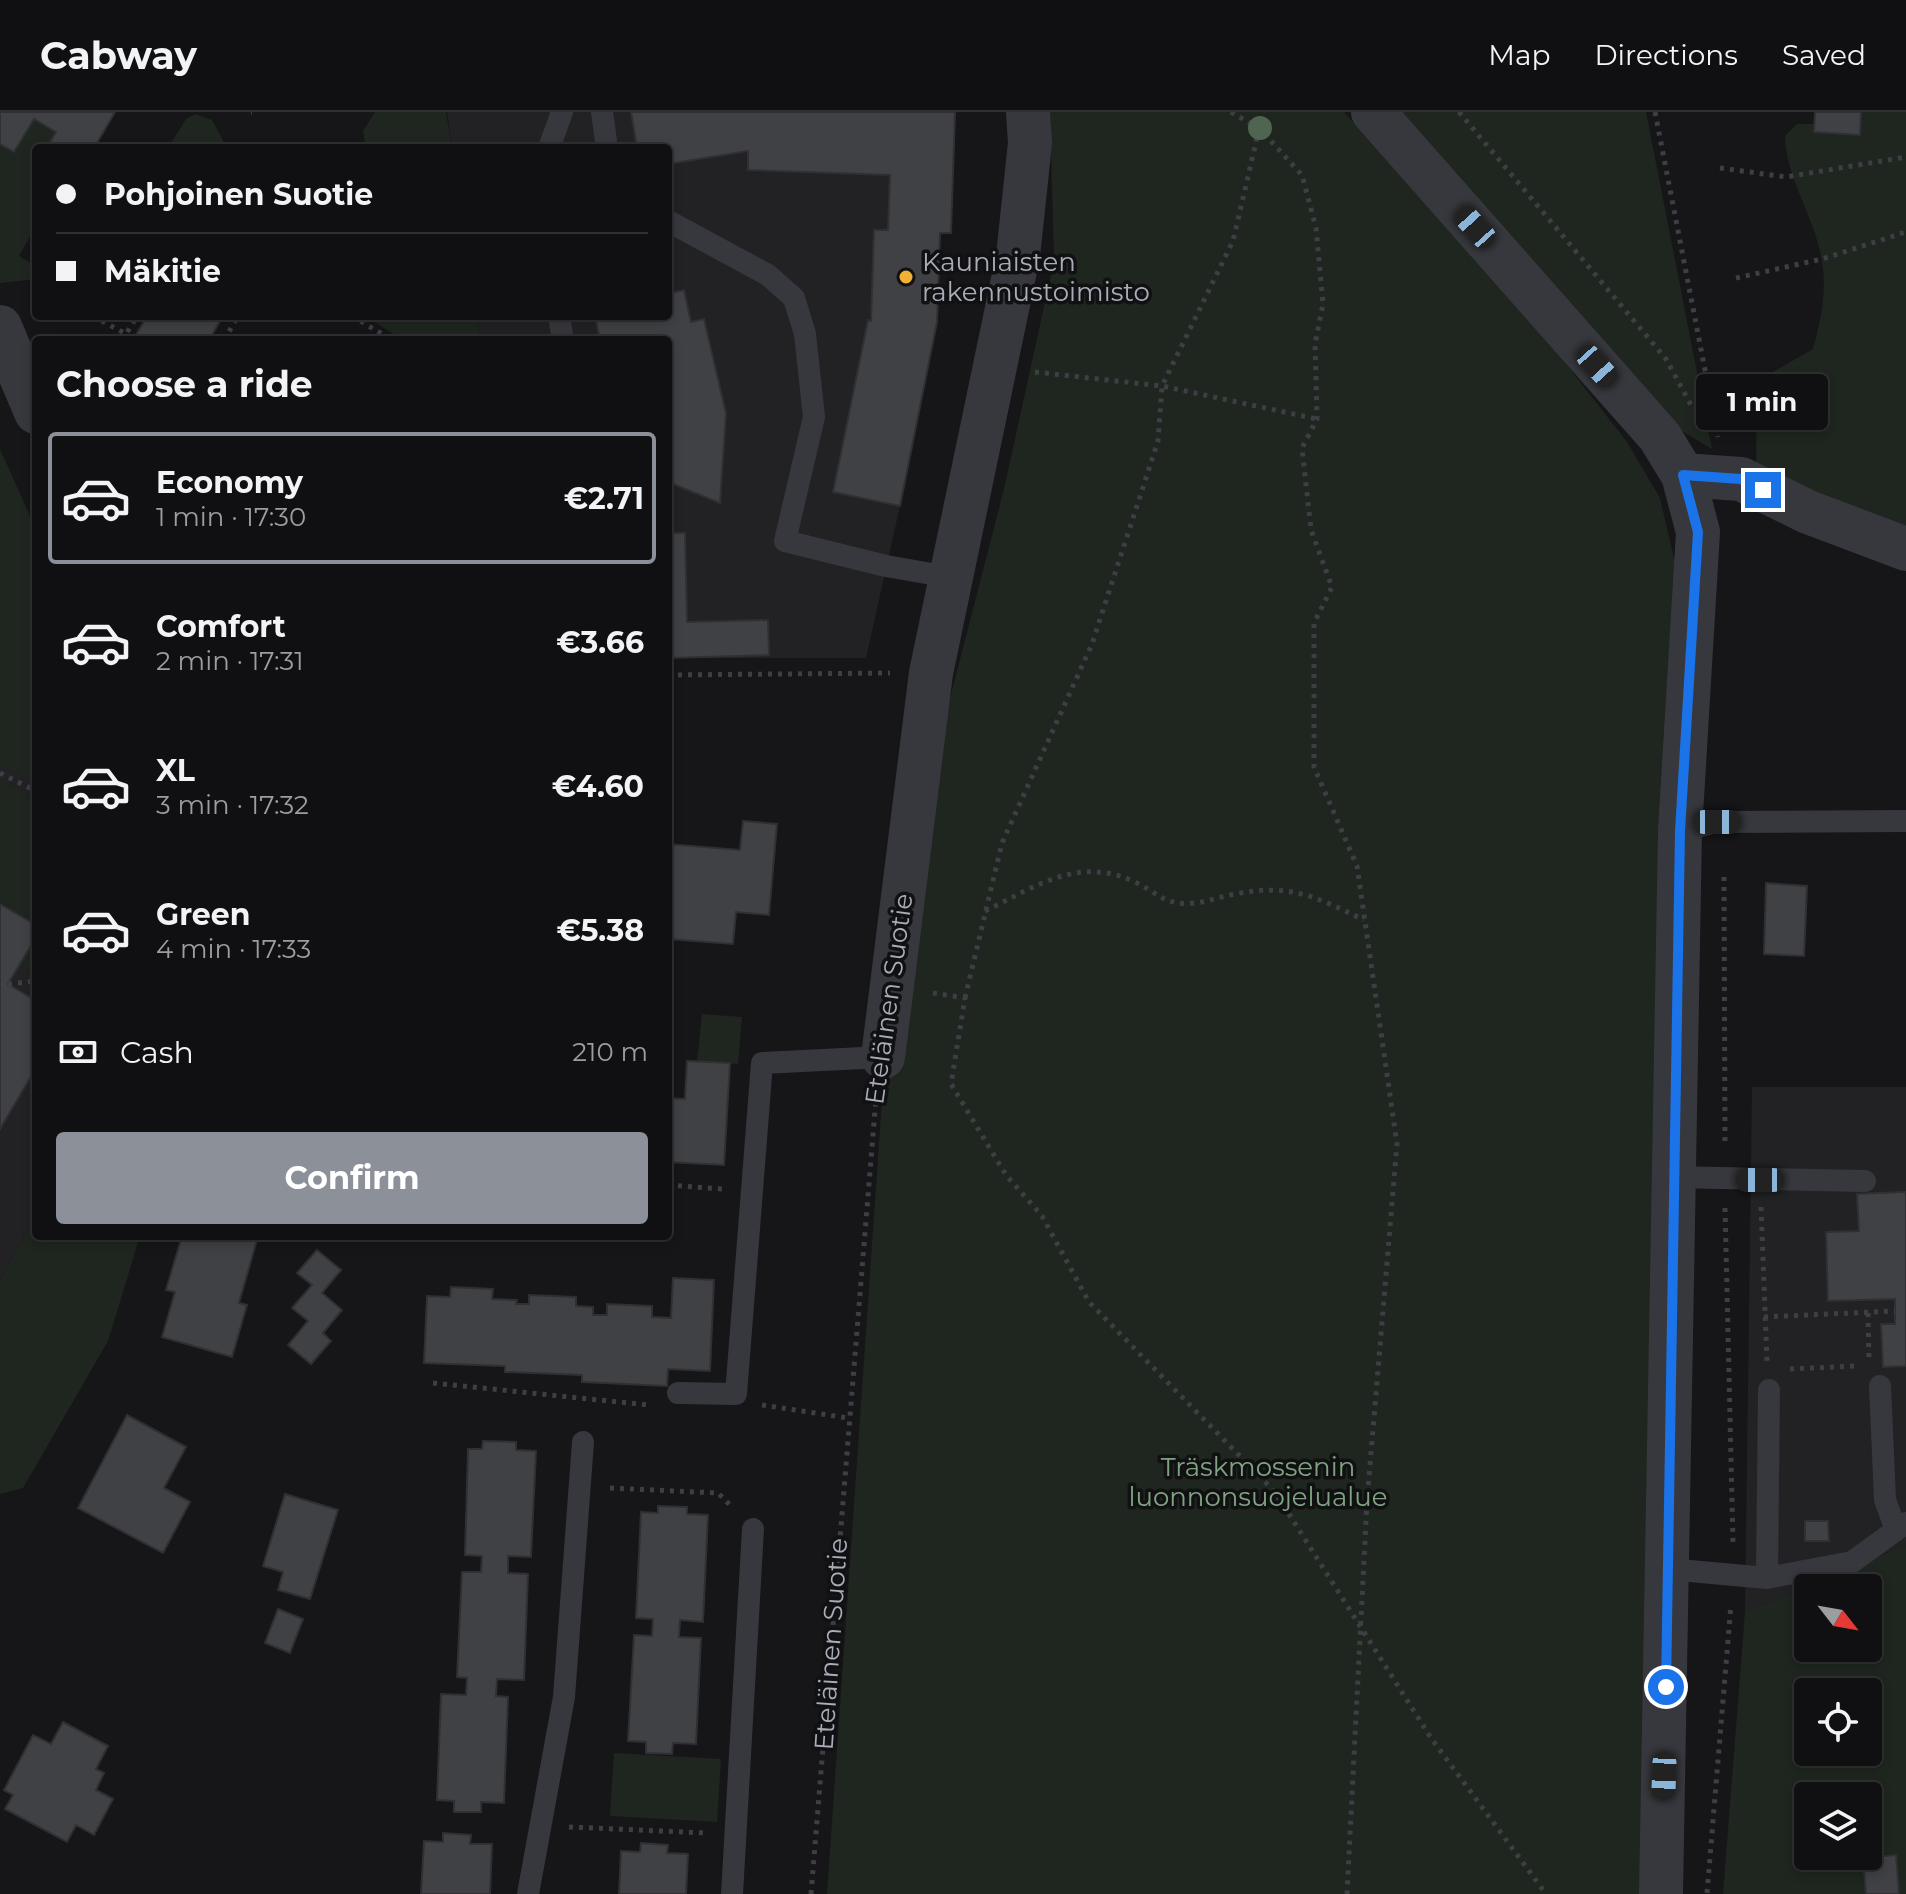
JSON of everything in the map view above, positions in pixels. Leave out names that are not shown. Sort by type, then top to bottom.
[{"type":"street","name":"Eteläinen Suotie","points":[[883,1057],[931,673],[1018,256],[1030,143],[1028,112]]},
{"type":"street","points":[[1373,112],[1660,437],[1683,475],[1698,532],[1680,831],[1661,1894]]},
{"type":"street","points":[[0,327],[32,403]]},
{"type":"street","points":[[1683,475],[1741,479],[1808,512],[1906,549]]},
{"type":"lane","points":[[550,144],[562,112]]},
{"type":"lane","points":[[602,112],[606,144]]},
{"type":"lane","points":[[672,223],[768,275],[794,298],[805,334],[814,417],[785,541],[886,566],[949,577]]},
{"type":"lane","points":[[1680,831],[1717,822],[1906,821]]},
{"type":"lane","points":[[678,1393],[736,1394],[762,1063],[883,1057]]},
{"type":"lane","points":[[1672,1177],[1865,1181]]},
{"type":"lane","points":[[1767,1578],[1768,1380]]},
{"type":"lane","points":[[1668,1569],[1767,1578],[1852,1562],[1901,1527],[1885,1500],[1880,1386]]},
{"type":"lane","points":[[528,1894],[564,1697],[583,1442]]},
{"type":"lane","points":[[732,1894],[753,1529]]},
{"type":"path","points":[[1231,112],[1260,129],[1302,175],[1316,228],[1323,304],[1315,344],[1317,419],[1302,448],[1311,530],[1332,587],[1314,623],[1314,767],[1357,866],[1397,1144],[1380,1321],[1347,1894]]},
{"type":"path","points":[[1263,112],[1233,241],[1162,386],[1158,441],[1092,644],[1002,843],[965,998],[951,1084],[1006,1175],[1042,1216],[1089,1302],[1275,1492],[1431,1738],[1546,1894]]},
{"type":"path","points":[[1655,112],[1719,445]]},
{"type":"path","points":[[1720,168],[1786,177],[1906,157]]},
{"type":"path","points":[[1736,278],[1822,259],[1906,232]]},
{"type":"path","points":[[100,320],[126,334],[135,320]]},
{"type":"path","points":[[359,320],[385,336]]},
{"type":"path","points":[[1020,370],[1162,386],[1317,419]]},
{"type":"path","points":[[672,675],[931,673]]},
{"type":"path","points":[[0,773],[32,789]]},
{"type":"path","points":[[984,912],[1058,875],[1103,869],[1137,882],[1161,901],[1194,903],[1267,888],[1297,891],[1364,920]]},
{"type":"path","points":[[8,984],[32,981]]},
{"type":"path","points":[[927,994],[965,998]]},
{"type":"path","name":"Eteläinen Suotie","points":[[811,1894],[872,1118],[883,1057]]},
{"type":"path","points":[[1760,1180],[1768,1380],[1869,1365],[1868,1313]]},
{"type":"path","points":[[672,1185],[752,1191]]},
{"type":"path","points":[[1764,1317],[1895,1311]]},
{"type":"path","points":[[433,1383],[657,1406],[678,1393]]},
{"type":"path","points":[[736,1394],[751,1403],[848,1418]]},
{"type":"path","points":[[579,1486],[718,1493],[753,1529]]},
{"type":"path","points":[[540,1825],[736,1834]]},
{"type":"shaded area","points":[[447,112],[631,112],[636,144],[451,144]]},
{"type":"shaded area","points":[[748,151],[748,170],[890,175],[888,230],[833,492],[900,506],[866,658],[672,658],[672,336],[480,336],[478,320],[672,320],[672,163]]},
{"type":"shaded area","points":[[0,481],[32,545],[32,1222],[0,1280]]},
{"type":"shaded area","points":[[1752,1087],[1906,1087],[1906,1545],[1836,1574],[1794,1574],[1794,1592],[1745,1612]]},
{"type":"green space","points":[[375,112],[446,112],[451,144],[365,144],[363,131]]},
{"type":"green space","name":"Träskmossenin luonnonsuojelualue","points":[[1050,112],[1344,112],[1549,342],[1627,442],[1660,498],[1676,567],[1647,1894],[827,1894],[883,1086],[901,1057],[940,737],[1004,489],[1054,261]]},
{"type":"green space","points":[[1392,112],[1646,112],[1712,449],[1680,430]]},
{"type":"green space","points":[[1861,112],[1906,112],[1906,530],[1756,467],[1757,381],[1813,349],[1823,295],[1819,246],[1790,168],[1785,136],[1797,124],[1814,124],[1814,131],[1860,135]]},
{"type":"green space","points":[[195,114],[212,120],[225,144],[170,144],[186,119]]},
{"type":"green space","points":[[34,119],[56,132],[49,144],[32,144],[32,233],[19,256],[32,264],[32,279],[0,283],[0,144],[14,152]]},
{"type":"green space","points":[[371,320],[478,320],[480,334],[477,336],[397,336]]},
{"type":"green space","points":[[0,449],[32,520],[32,781],[0,766]]},
{"type":"green space","points":[[0,781],[32,796],[32,923],[0,904]]},
{"type":"green space","points":[[32,944],[32,980],[28,969],[19,965]]},
{"type":"green space","points":[[702,1014],[742,1017],[738,1064],[697,1061]]},
{"type":"green space","points":[[32,1222],[32,1240],[139,1240],[108,1341],[23,1488],[0,1494],[0,1280]]},
{"type":"green space","points":[[1906,1545],[1906,1894],[1723,1894],[1745,1612],[1794,1592],[1794,1662],[1882,1662],[1882,1574],[1836,1574]]},
{"type":"green space","points":[[614,1753],[721,1759],[717,1822],[610,1816]]},
{"type":"building","points":[[0,112],[115,112],[96,144],[49,144],[56,132],[34,119],[14,152],[0,144]]},
{"type":"building","name":"Kauniaisten rakennustoimisto","points":[[631,112],[955,112],[951,233],[940,233],[937,322],[900,506],[833,492],[868,320],[871,321],[874,230],[888,230],[890,175],[748,170],[748,151],[672,163],[672,144],[636,144]]},
{"type":"building","points":[[1815,112],[1861,112],[1860,135],[1814,132]]},
{"type":"building","points":[[684,290],[691,322],[704,319],[726,413],[720,503],[672,484],[672,336],[599,336],[596,320],[672,320],[672,293]]},
{"type":"building","points":[[145,320],[221,320],[211,336],[135,336]]},
{"type":"building","points":[[672,533],[685,533],[687,622],[768,620],[769,655],[672,658]]},
{"type":"building","points":[[743,821],[777,824],[769,915],[736,912],[733,944],[672,939],[672,844],[740,850]]},
{"type":"building","points":[[1766,883],[1807,886],[1804,956],[1764,954]]},
{"type":"building","points":[[0,904],[32,923],[32,944],[8,984],[32,999],[32,1075],[0,1129]]},
{"type":"building","points":[[687,1061],[730,1063],[724,1165],[672,1162],[672,1098],[685,1099]]},
{"type":"building","points":[[1906,1192],[1906,1366],[1883,1367],[1881,1324],[1895,1324],[1895,1299],[1828,1301],[1826,1232],[1859,1231],[1857,1194]]},
{"type":"building","points":[[181,1240],[257,1240],[239,1303],[247,1305],[232,1357],[162,1337],[175,1292],[166,1290]]},
{"type":"building","points":[[317,1250],[341,1270],[322,1293],[342,1310],[323,1333],[331,1341],[311,1364],[288,1345],[308,1321],[292,1308],[312,1285],[297,1273]]},
{"type":"building","points":[[673,1278],[714,1280],[710,1371],[668,1369],[667,1386],[582,1382],[582,1375],[505,1372],[505,1366],[424,1363],[427,1296],[450,1297],[451,1287],[493,1289],[492,1299],[517,1300],[516,1304],[529,1304],[529,1295],[576,1297],[576,1306],[593,1307],[593,1315],[607,1315],[607,1304],[652,1306],[652,1317],[671,1318]]},
{"type":"building","points":[[127,1415],[186,1447],[164,1488],[190,1502],[163,1553],[78,1508]]},
{"type":"building","points":[[483,1441],[516,1442],[516,1450],[536,1451],[531,1557],[508,1556],[508,1573],[528,1574],[524,1680],[497,1679],[496,1696],[508,1697],[504,1803],[481,1802],[481,1812],[454,1812],[454,1801],[437,1800],[441,1694],[466,1695],[467,1678],[457,1677],[462,1572],[481,1572],[482,1556],[465,1555],[468,1449],[482,1449]]},
{"type":"building","points":[[285,1494],[338,1510],[310,1599],[278,1590],[283,1572],[263,1566]]},
{"type":"building","points":[[658,1506],[687,1507],[687,1514],[708,1515],[703,1622],[680,1620],[679,1637],[701,1638],[696,1744],[673,1743],[672,1754],[646,1753],[646,1742],[628,1741],[634,1635],[652,1636],[653,1619],[636,1618],[641,1512],[658,1513]]},
{"type":"building","points":[[1805,1521],[1828,1521],[1829,1541],[1805,1541]]},
{"type":"building","points":[[278,1609],[303,1619],[290,1653],[265,1643]]},
{"type":"building","points":[[63,1722],[108,1746],[96,1769],[104,1773],[96,1790],[113,1799],[94,1835],[76,1825],[67,1842],[5,1809],[13,1795],[4,1790],[33,1735],[51,1744]]},
{"type":"building","points":[[443,1833],[471,1835],[470,1844],[492,1844],[490,1894],[421,1894],[424,1841],[443,1842]]},
{"type":"building","points":[[641,1843],[668,1845],[667,1853],[688,1854],[686,1894],[619,1894],[621,1851],[640,1852]]},
{"type":"building","points":[[1896,1855],[1899,1894],[1866,1894],[1864,1870],[1882,1870],[1882,1856]]},
{"type":"place","name":"Kauniaisten rakennustoimisto","points":[[906,277]]},
{"type":"route","points":[[1666,1687],[1680,831],[1698,532],[1683,475],[1741,479],[1763,490]]}]
